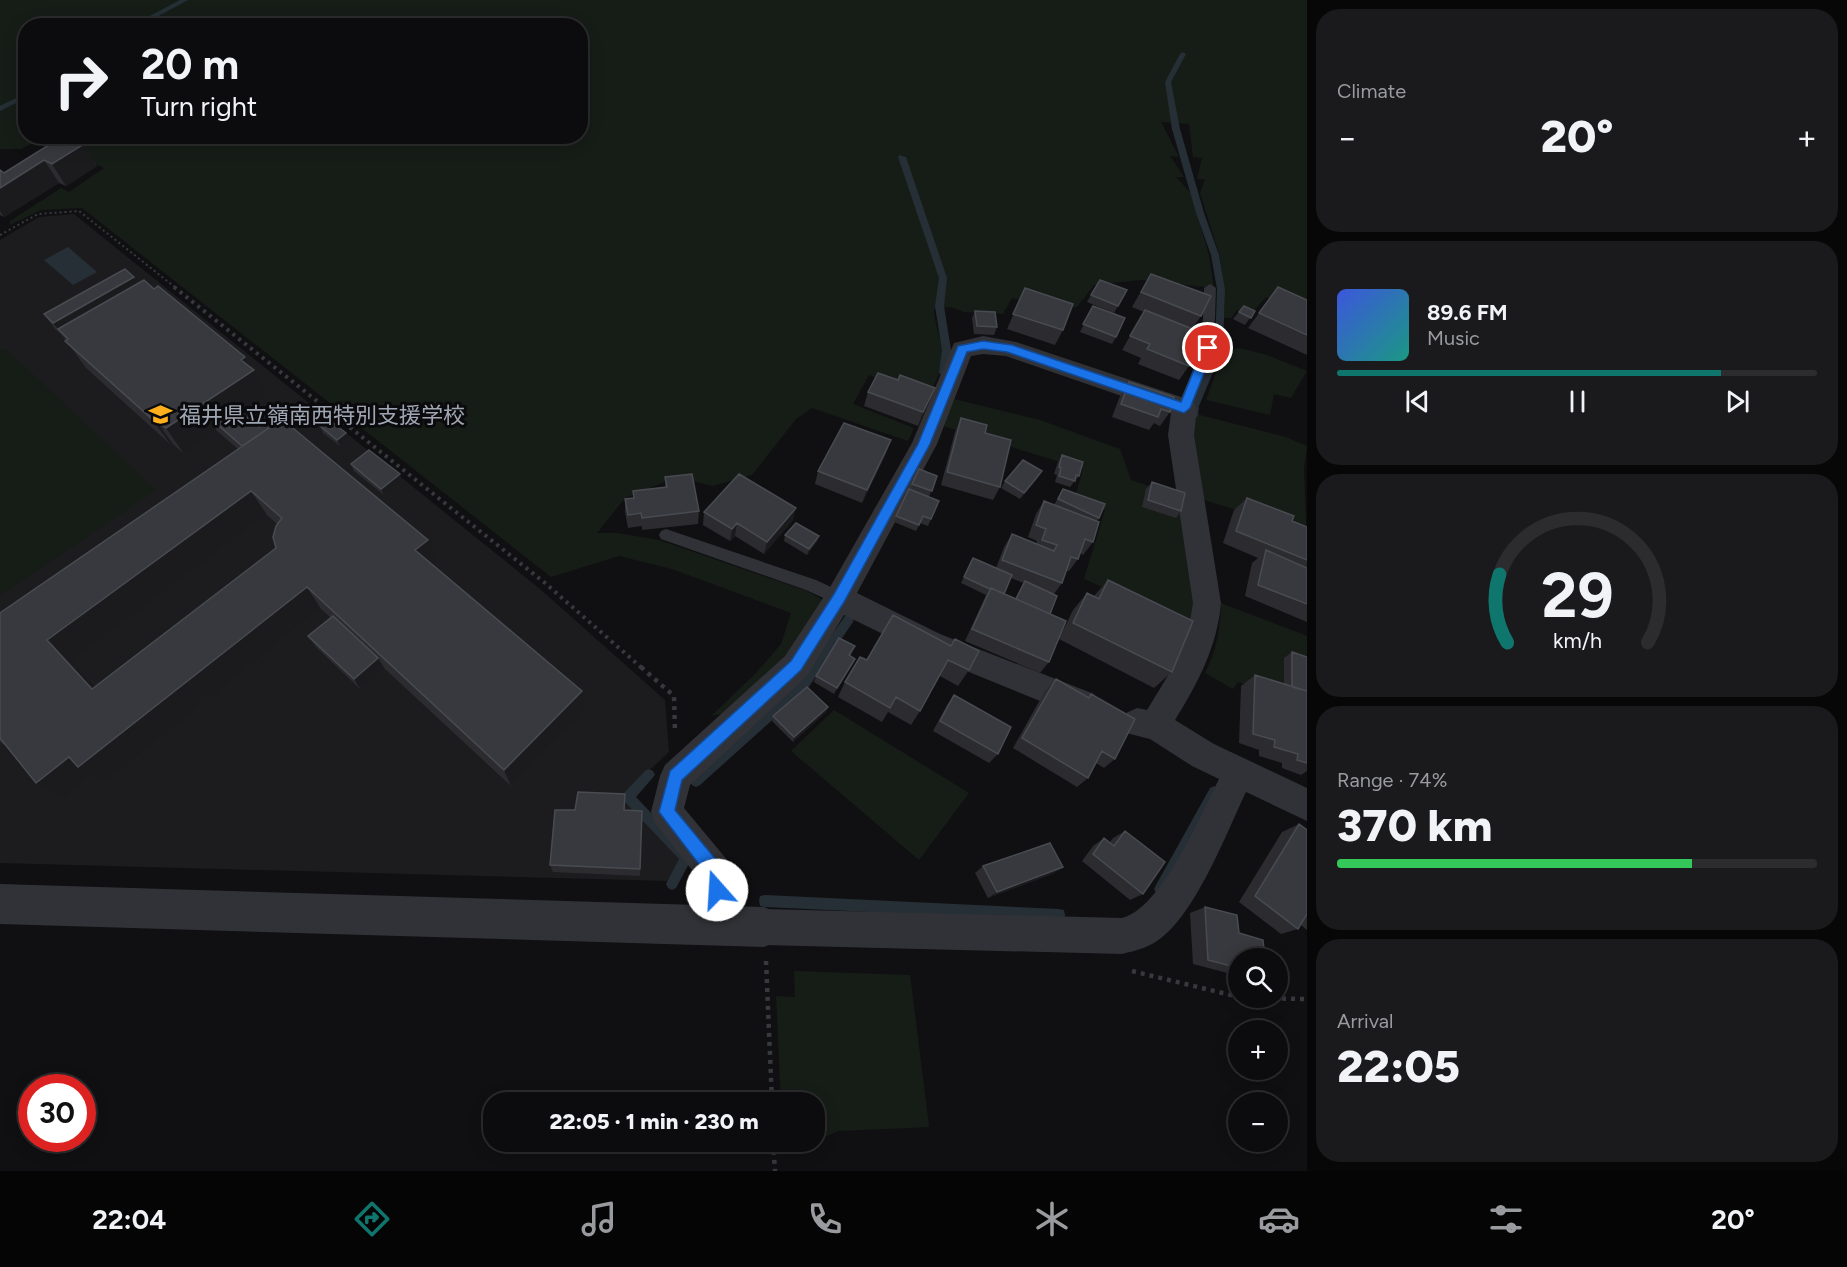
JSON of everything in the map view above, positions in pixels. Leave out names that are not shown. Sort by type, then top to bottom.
[{"type":"street","points":[[719,925],[716,873],[667,812],[676,776],[796,666],[839,598],[924,444],[962,349],[983,345],[1008,348],[1184,408],[1181,435],[1207,603],[1206,629],[1198,653],[1155,725]]},
{"type":"street","points":[[839,598],[930,643],[1029,684],[1141,724],[1155,725],[1203,755],[1307,805]]},
{"type":"street","points":[[0,904],[1122,936],[1145,929],[1164,911],[1180,888],[1239,772]]},
{"type":"lane","points":[[1184,408],[1208,348],[1210,288]]},
{"type":"lane","points":[[666,535],[811,585],[839,598]]},
{"type":"path","points":[[0,236],[38,214],[79,211],[517,560],[674,696],[676,776]]},
{"type":"path","points":[[764,927],[772,1092]]},
{"type":"path","points":[[1288,999],[1307,999]]},
{"type":"path","points":[[774,1152],[775,1171]]},
{"type":"shaded area","points":[[0,0],[1307,0],[1307,311],[1266,297],[1250,315],[1237,310],[1231,318],[1224,318],[1225,290],[1220,257],[1200,193],[1205,179],[1197,179],[1202,158],[1193,157],[1189,124],[1161,122],[1179,157],[1170,156],[1184,177],[1176,177],[1190,192],[1209,255],[1214,288],[1141,280],[1094,285],[1077,307],[1053,309],[1012,298],[1003,314],[964,312],[951,307],[934,309],[943,358],[927,398],[869,375],[853,404],[914,428],[908,441],[812,408],[796,419],[752,475],[713,486],[677,477],[625,498],[597,533],[617,533],[659,540],[807,591],[823,600],[778,666],[726,713],[711,716],[755,674],[781,644],[791,613],[672,569],[619,556],[551,577],[82,208],[41,210],[10,225],[10,221],[61,188],[69,192],[104,168],[48,144],[588,144],[588,18],[18,18],[18,144],[31,144],[21,149],[0,149]]},
{"type":"shaded area","name":"福井県立嶺南西特別支援学校","points":[[74,214],[540,589],[665,700],[669,752],[622,796],[680,859],[668,881],[0,863],[0,240],[39,217]]},
{"type":"shaded area","points":[[68,247],[97,272],[73,285],[44,260]]},
{"type":"shaded area","points":[[1239,348],[1267,355],[1307,371],[1291,398],[1274,394],[1270,415],[1206,400],[1224,350]]},
{"type":"shaded area","points":[[6,349],[156,490],[0,596],[0,350]]},
{"type":"shaded area","points":[[954,399],[1040,420],[1120,449],[1131,480],[1180,496],[1199,600],[1196,627],[1084,579],[1105,510],[1075,498],[1083,469],[943,426]]},
{"type":"shaded area","points":[[1196,414],[1286,437],[1307,446],[1304,469],[1307,547],[1285,525],[1201,499],[1193,434]]},
{"type":"shaded area","points":[[1221,603],[1307,636],[1307,705],[1238,682],[1233,689],[1205,673],[1217,639]]},
{"type":"shaded area","points":[[834,710],[969,793],[919,860],[791,751]]},
{"type":"shaded area","points":[[794,971],[910,975],[929,1127],[839,1131],[825,1137],[825,1092],[781,1092],[776,996],[795,997]]},
{"type":"building","points":[[50,144],[84,144],[52,164],[44,160],[0,188],[0,170],[4,173]]},
{"type":"building","points":[[125,269],[134,277],[53,323],[44,314]]},
{"type":"building","points":[[1151,274],[1211,296],[1201,316],[1141,292]]},
{"type":"building","points":[[144,280],[154,289],[158,286],[245,357],[241,360],[254,370],[166,428],[154,418],[152,419],[65,341],[68,339],[58,329]]},
{"type":"building","points":[[1100,280],[1127,290],[1118,306],[1091,295]]},
{"type":"building","points":[[1278,287],[1307,300],[1307,335],[1259,313]]},
{"type":"building","points":[[1025,288],[1073,304],[1063,330],[1013,314]]},
{"type":"building","points":[[1093,306],[1125,318],[1116,337],[1083,324]]},
{"type":"building","points":[[1244,306],[1255,311],[1251,318],[1239,312]]},
{"type":"building","points":[[1145,310],[1205,334],[1189,366],[1147,349],[1150,344],[1130,336]]},
{"type":"building","points":[[975,311],[995,312],[997,327],[977,326]]},
{"type":"building","points":[[878,373],[898,380],[900,375],[935,388],[923,412],[868,392]]},
{"type":"building","points":[[1129,382],[1174,397],[1170,412],[1161,409],[1158,417],[1121,404]]},
{"type":"building","points":[[230,403],[259,427],[273,418],[278,422],[242,446],[209,417]]},
{"type":"building","points":[[961,418],[987,425],[985,433],[1011,440],[1000,487],[947,472]]},
{"type":"building","points":[[282,419],[428,540],[415,550],[582,691],[504,770],[307,587],[78,767],[69,757],[36,783],[0,738],[0,613]],"holes":[[[251,491],[282,518],[276,526],[273,537],[276,548],[92,689],[47,640]]]},
{"type":"building","points":[[328,419],[346,433],[337,440],[320,426]]},
{"type":"building","points":[[844,423],[891,440],[867,490],[818,471]]},
{"type":"building","points":[[369,450],[400,474],[381,489],[351,464]]},
{"type":"building","points":[[1062,455],[1083,462],[1075,481],[1059,476]]},
{"type":"building","points":[[1023,460],[1042,471],[1024,493],[1005,481]]},
{"type":"building","points":[[919,469],[937,476],[932,491],[912,484]]},
{"type":"building","points":[[692,474],[699,511],[642,518],[641,513],[628,515],[625,499],[634,498],[633,491],[667,487],[665,477]]},
{"type":"building","points":[[739,474],[796,508],[767,542],[737,523],[732,529],[704,512]]},
{"type":"building","points":[[1152,482],[1185,493],[1181,511],[1148,500]]},
{"type":"building","points":[[909,489],[939,501],[931,519],[923,516],[919,525],[896,516]]},
{"type":"building","points":[[1063,489],[1105,504],[1099,518],[1058,499]]},
{"type":"building","points":[[1247,498],[1294,516],[1292,521],[1307,527],[1307,560],[1236,531]]},
{"type":"building","points":[[1044,501],[1099,522],[1093,542],[1085,539],[1078,559],[1071,557],[1062,583],[1002,560],[1012,534],[1054,551],[1057,545],[1042,540],[1046,529],[1036,525]]},
{"type":"building","points":[[796,523],[819,536],[809,549],[785,535]]},
{"type":"building","points":[[1266,550],[1307,568],[1307,604],[1258,585]]},
{"type":"building","points":[[973,558],[1012,575],[1004,594],[964,577]]},
{"type":"building","points":[[1108,580],[1193,621],[1172,672],[1073,623],[1087,593],[1099,599]]},
{"type":"building","points":[[1025,581],[1057,596],[1050,614],[1016,599]]},
{"type":"building","points":[[991,588],[1066,621],[1049,662],[972,629]]},
{"type":"building","points":[[893,615],[951,646],[955,639],[979,651],[969,670],[948,660],[920,711],[896,697],[890,708],[845,682],[860,657],[867,660]]},
{"type":"building","points":[[333,616],[378,658],[354,679],[308,636]]},
{"type":"building","points":[[839,638],[855,646],[849,655],[855,659],[837,688],[816,676]]},
{"type":"building","points":[[1292,652],[1307,657],[1307,691],[1292,687]]},
{"type":"building","points":[[1255,675],[1307,691],[1307,763],[1297,760],[1298,754],[1274,747],[1275,740],[1253,734]]},
{"type":"building","points":[[1056,679],[1089,698],[1091,694],[1135,719],[1115,759],[1102,751],[1088,778],[1022,738]]},
{"type":"building","points":[[807,687],[828,707],[794,737],[773,716]]},
{"type":"building","points":[[954,695],[1011,727],[998,754],[940,721]]},
{"type":"building","points":[[578,792],[625,794],[624,810],[642,811],[640,869],[550,865],[555,810],[575,810]]},
{"type":"building","points":[[1299,824],[1307,830],[1307,914],[1298,929],[1255,896]]},
{"type":"building","points":[[1125,831],[1165,862],[1143,894],[1093,854],[1104,838],[1114,846]]},
{"type":"building","points":[[1050,843],[1063,867],[997,892],[983,866]]},
{"type":"building","points":[[1205,907],[1237,915],[1239,933],[1263,940],[1264,948],[1228,948],[1228,965],[1208,960]]},
{"type":"waterway","points":[[150,18],[185,0]]},
{"type":"waterway","points":[[1183,54],[1168,82],[1176,129],[1200,213],[1215,255],[1221,289],[1219,348],[1194,406],[1193,416]]},
{"type":"waterway","points":[[0,109],[18,99]]},
{"type":"waterway","points":[[902,157],[943,278],[940,292],[940,316],[946,350],[943,373]]},
{"type":"waterway","points":[[696,781],[804,684],[849,619]]},
{"type":"waterway","points":[[649,775],[628,797],[686,858],[672,884]]},
{"type":"waterway","points":[[1160,889],[1214,792]]},
{"type":"waterway","points":[[765,901],[1059,915]]},
{"type":"place","name":"福井県立嶺南西特別支援学校","points":[[161,415]]},
{"type":"route","points":[[717,890],[716,873],[667,812],[676,776],[796,666],[839,598],[924,444],[962,349],[983,345],[1008,348],[1184,408],[1208,348]]}]
